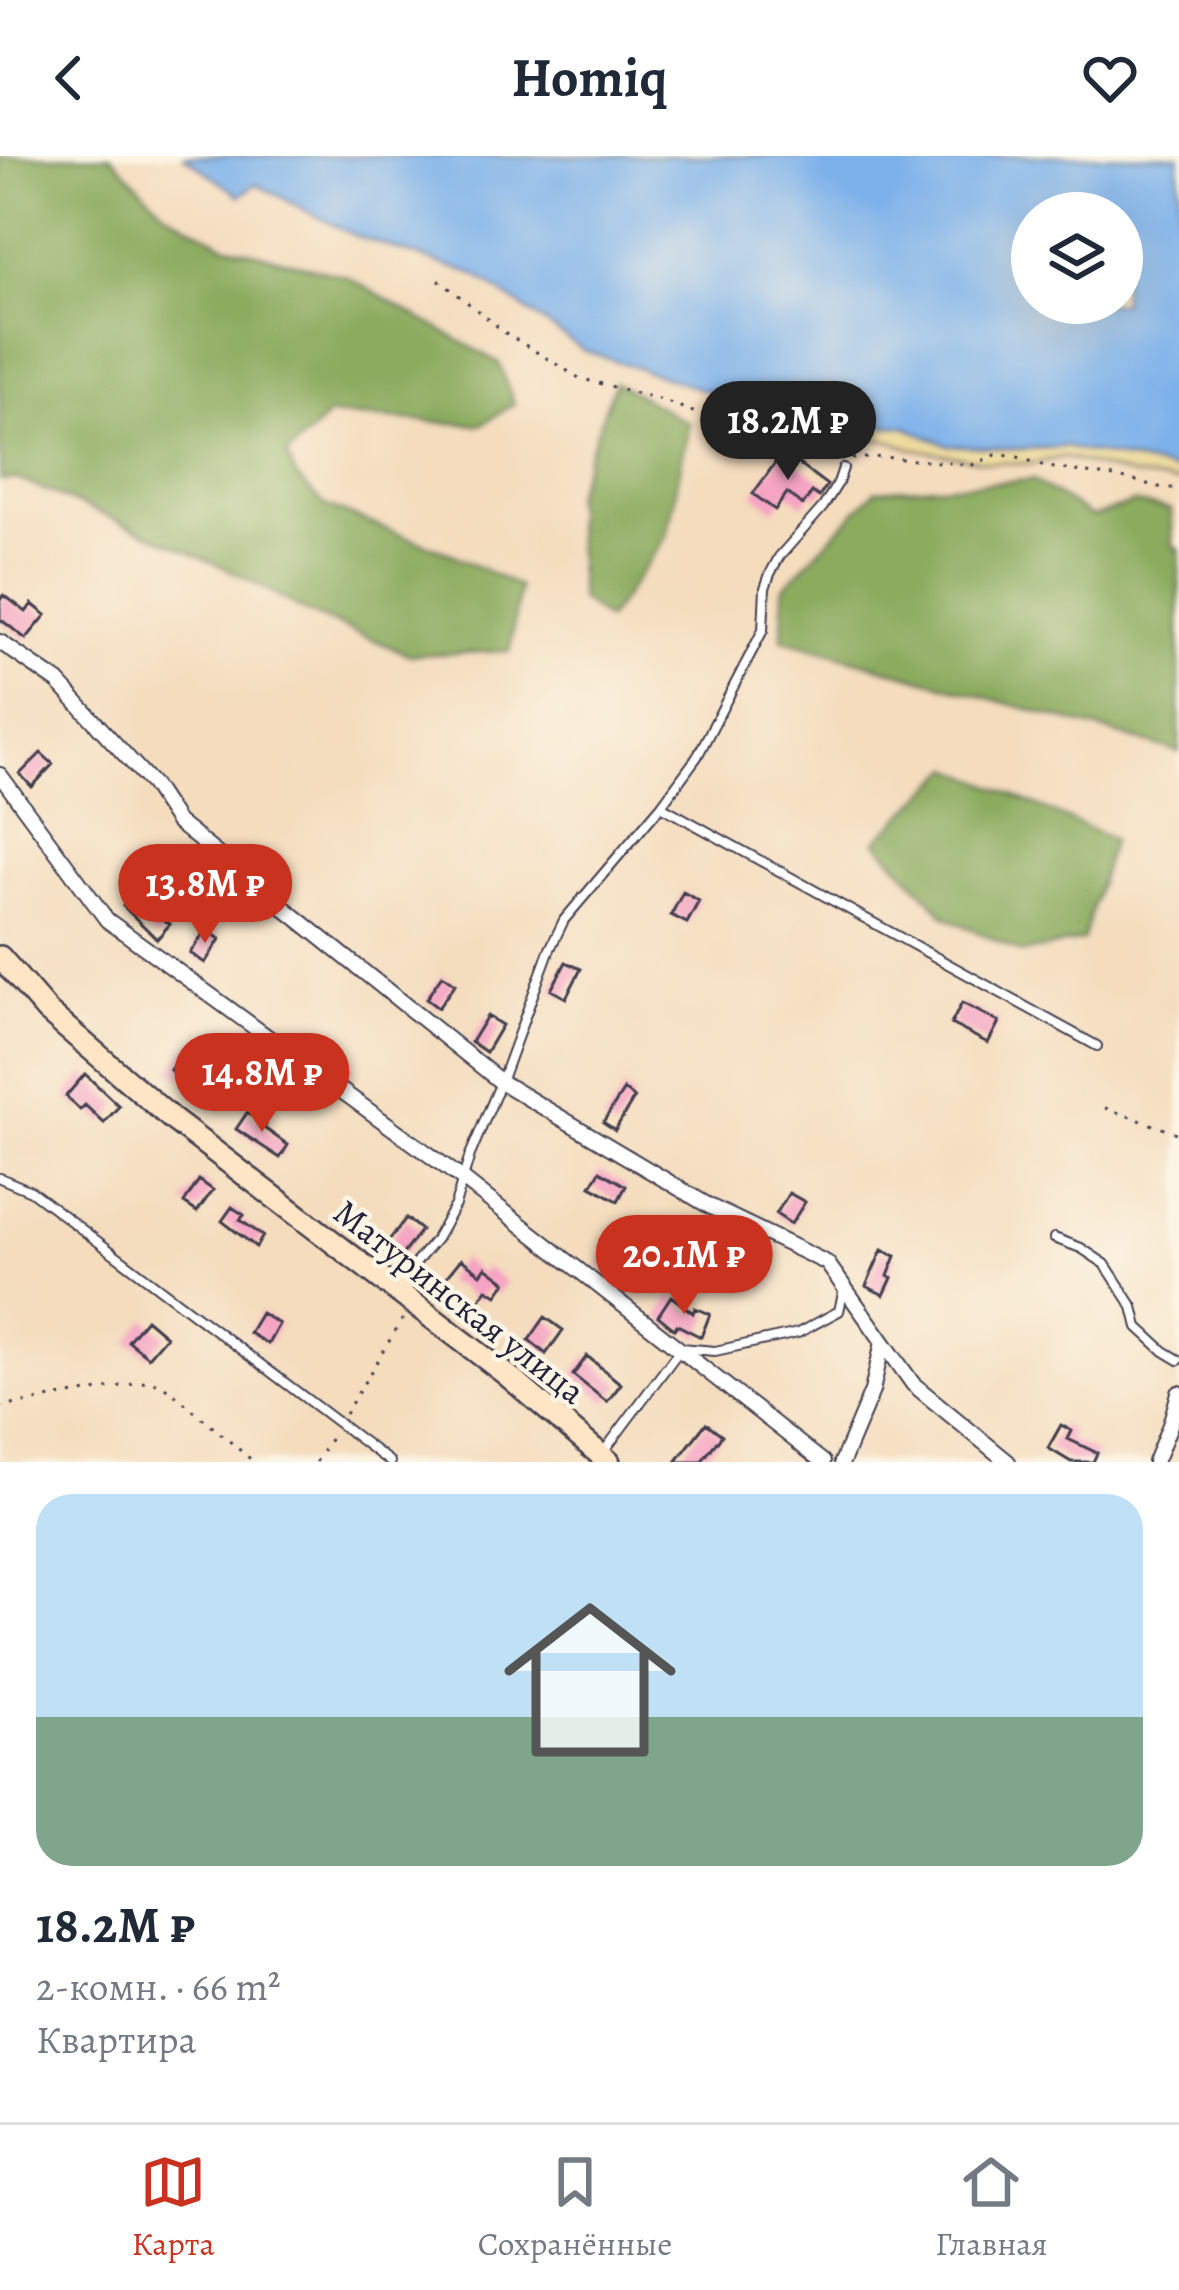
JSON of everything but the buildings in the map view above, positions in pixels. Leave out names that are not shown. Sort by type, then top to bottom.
[{"type":"street","points":[[0,642],[58,682],[152,784],[177,822],[502,1082],[709,1206],[827,1263],[913,1384],[1008,1462]]},
{"type":"street","points":[[0,775],[107,920],[464,1180],[823,1462]]},
{"type":"street","name":"Матуринская улица","points":[[0,957],[47,1011],[172,1119],[507,1375],[605,1459]]},
{"type":"street","points":[[842,1462],[872,1391],[883,1342]]},
{"type":"street","points":[[1155,1462],[1179,1394]]},
{"type":"lane","points":[[394,1288],[436,1239],[455,1204],[564,920],[661,806],[712,731],[756,648],[765,619],[765,589],[779,557],[823,507],[843,468]]},
{"type":"lane","points":[[661,806],[1097,1046]]},
{"type":"lane","points":[[0,1178],[31,1191],[390,1462]]},
{"type":"lane","points":[[1054,1238],[1105,1264],[1132,1307],[1138,1327],[1179,1360]]},
{"type":"lane","points":[[605,1459],[681,1348],[715,1351],[798,1333],[839,1311],[844,1287]]},
{"type":"path","points":[[439,280],[507,334],[579,378],[809,447],[854,459],[972,465],[996,455],[1016,456],[1048,467],[1179,488]]},
{"type":"path","points":[[1105,1108],[1179,1135]]},
{"type":"path","points":[[316,1462],[412,1303]]},
{"type":"path","points":[[0,1407],[156,1383],[254,1462]]},
{"type":"green space","points":[[0,156],[111,156],[165,212],[226,245],[345,276],[499,363],[514,404],[481,425],[329,415],[287,455],[296,477],[326,506],[449,553],[519,587],[510,651],[410,655],[308,613],[169,542],[18,479],[0,480]]},
{"type":"green space","points":[[615,382],[689,423],[667,536],[607,620],[580,600],[573,497]]},
{"type":"green space","points":[[1033,480],[1092,517],[1134,503],[1171,510],[1173,546],[1179,549],[1179,752],[782,639],[783,588],[876,490]]},
{"type":"green space","points":[[952,768],[1112,839],[1083,940],[1022,953],[946,917],[876,841]]},
{"type":"sand","points":[[852,424],[907,427],[948,445],[1065,447],[1179,471],[1179,483],[1063,457],[1030,464],[988,462],[910,448],[851,436]]},
{"type":"water","points":[[184,156],[1179,156],[1179,471],[1065,447],[948,445],[906,427],[852,424],[728,398],[583,350],[476,275],[353,235],[256,184],[240,196]]}]
